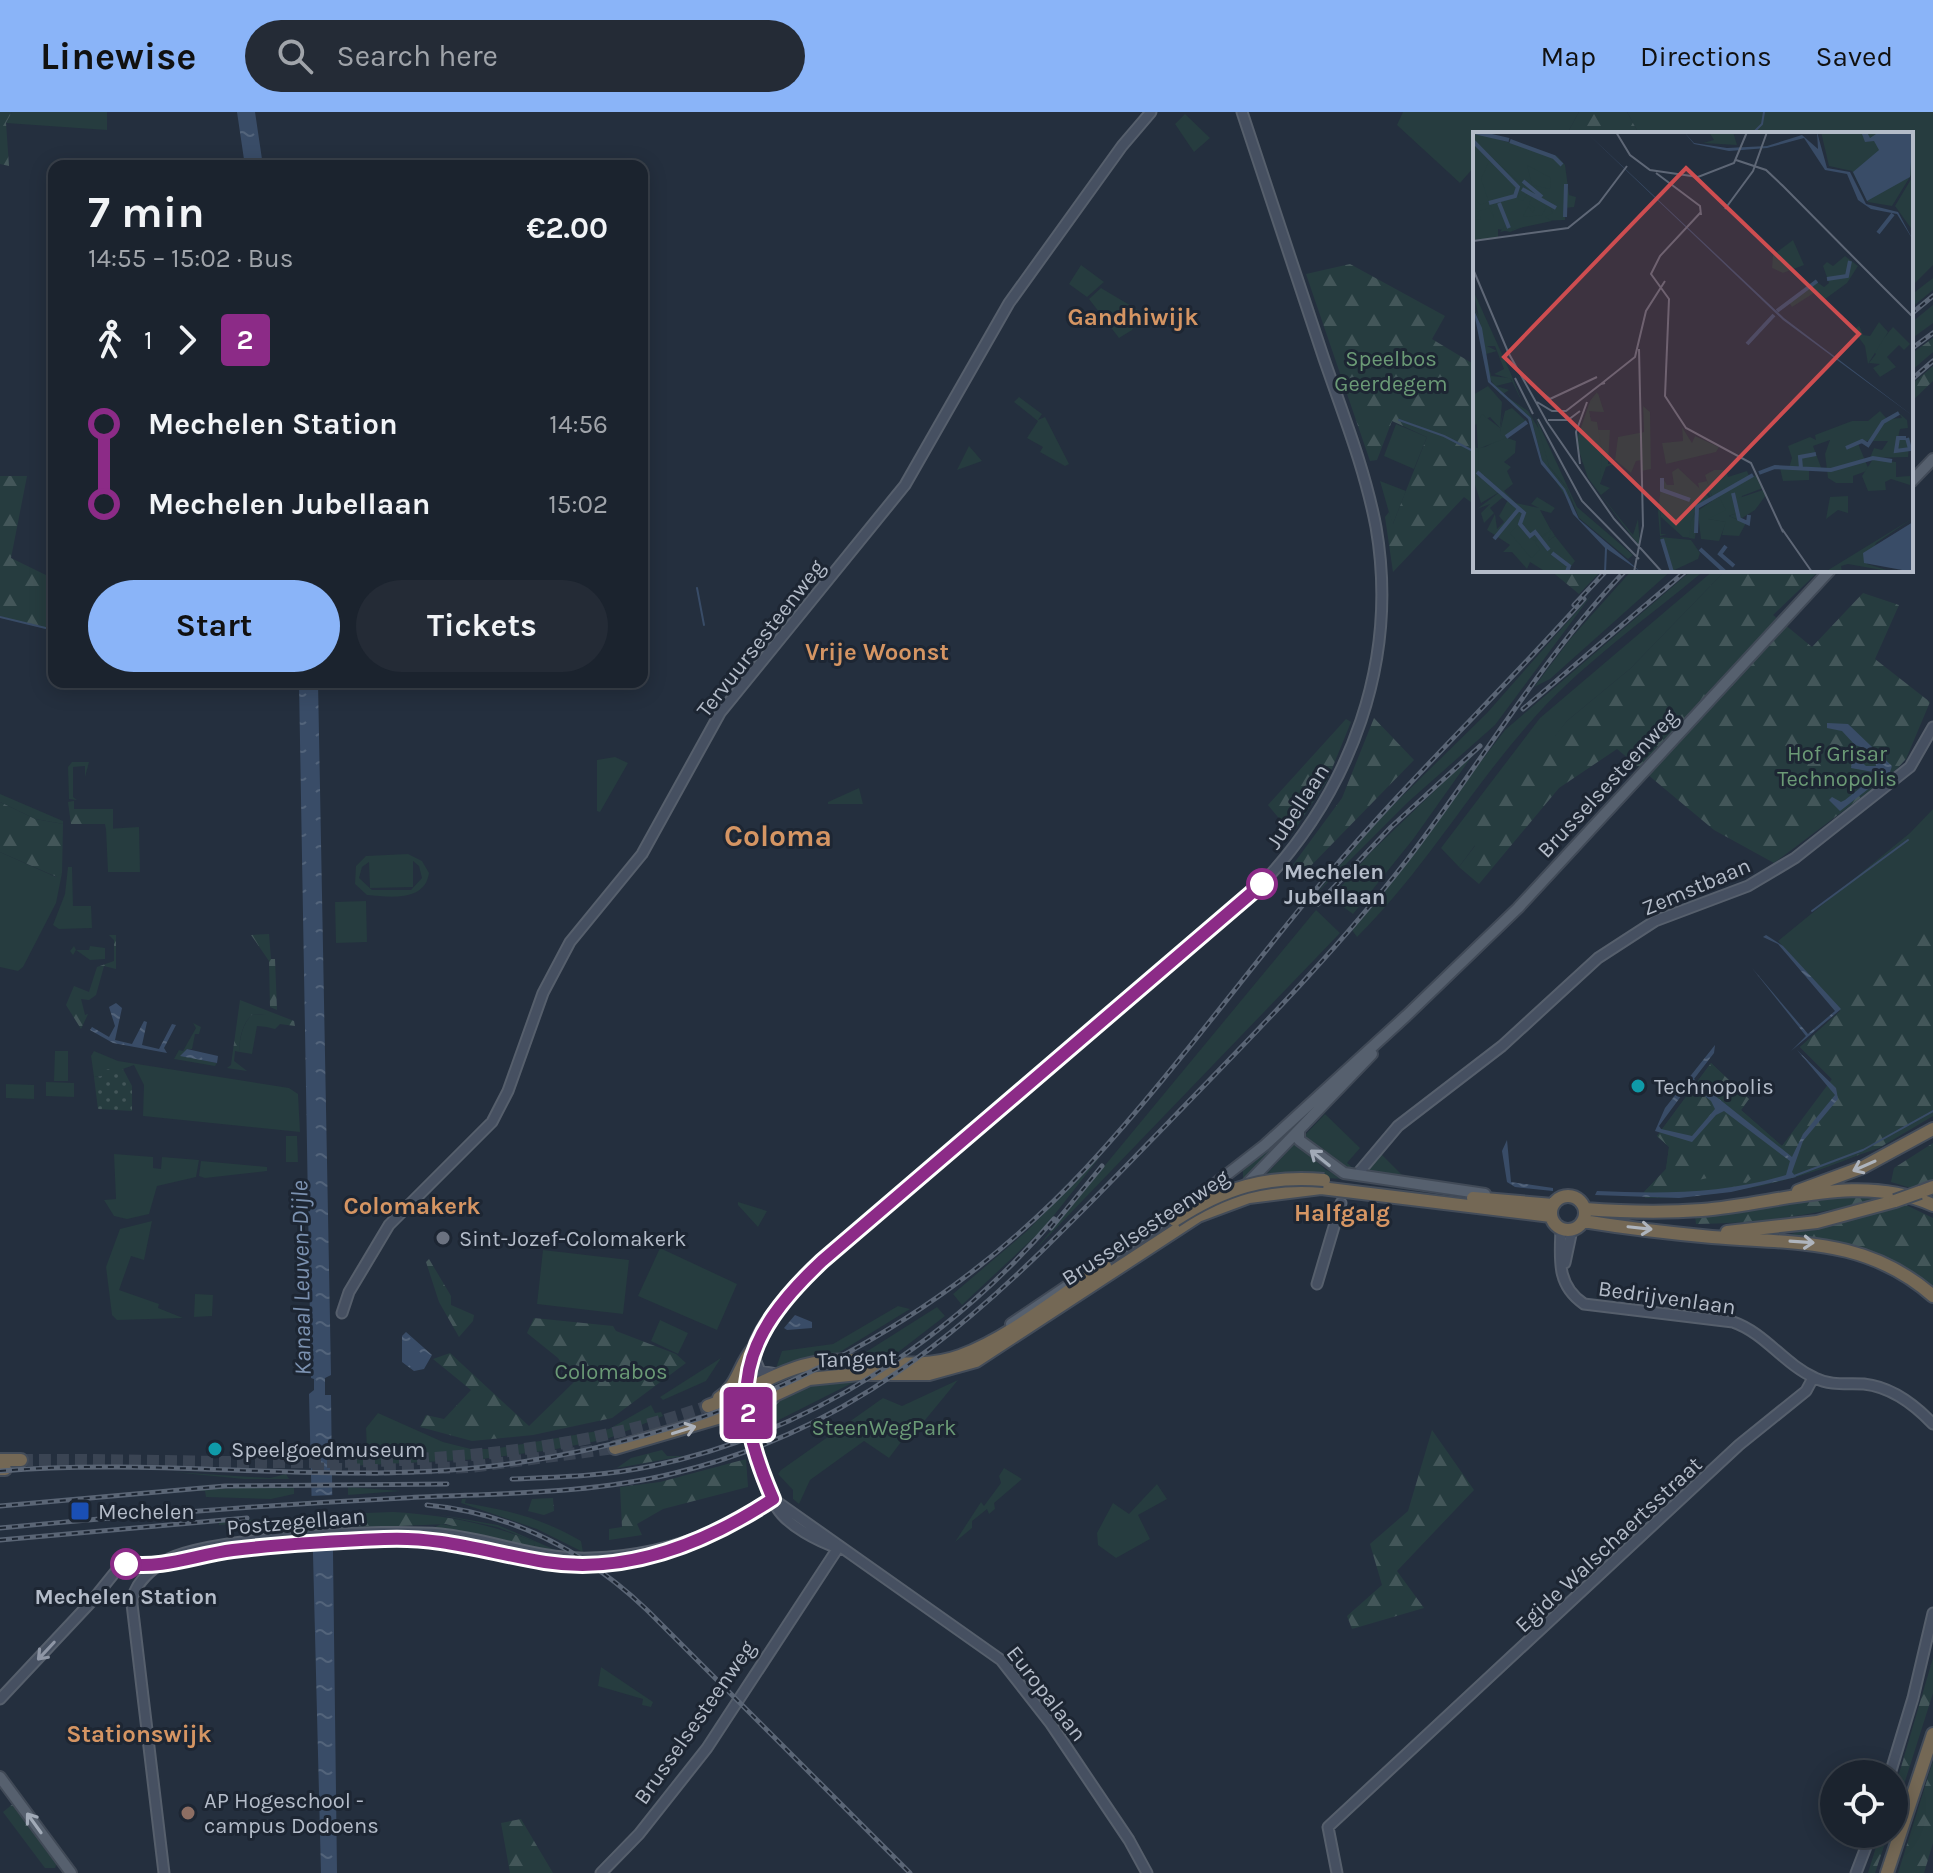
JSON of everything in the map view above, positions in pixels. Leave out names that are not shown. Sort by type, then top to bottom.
[{"type":"highway","points":[[1745,1204],[1794,1192],[1863,1167],[1933,1129]]},
{"type":"highway","points":[[995,1337],[1207,1199],[1239,1186],[1282,1178],[1552,1210],[1571,1196],[1582,1201],[1584,1215]]},
{"type":"highway","points":[[1198,1216],[1249,1197],[1323,1184],[1503,1199],[1552,1210],[1567,1229],[1584,1215],[1745,1204],[1857,1189],[1896,1192],[1933,1205]]},
{"type":"highway","points":[[1696,1234],[1817,1222],[1895,1201],[1933,1187]]},
{"type":"highway","points":[[1584,1215],[1696,1234],[1823,1244],[1849,1250],[1899,1270],[1933,1296]]},
{"type":"highway","name":"Brusselsesteenweg","points":[[964,1360],[1198,1216]]},
{"type":"highway","name":"Brusselsesteenweg","points":[[964,1360],[995,1337]]},
{"type":"highway","name":"Tangent","points":[[755,1345],[731,1388],[708,1406],[746,1392],[785,1372],[826,1361],[918,1365],[964,1360]]},
{"type":"highway","name":"Tangent","points":[[615,1448],[723,1417],[809,1379],[859,1374],[915,1376],[964,1360]]},
{"type":"highway","points":[[2,1466],[21,1460]]},
{"type":"highway","points":[[1887,1873],[1933,1734]]},
{"type":"main road","points":[[1913,480],[1933,459]]},
{"type":"main road","name":"Brusselsesteenweg","points":[[995,1337],[1066,1284],[1219,1181],[1357,1064],[1518,908],[1828,572]]},
{"type":"main road","name":"Brusselsesteenweg","points":[[1198,1216],[1245,1186],[1299,1131],[1357,1064]]},
{"type":"main road","points":[[1299,1131],[1299,1140],[1344,1173],[1503,1199]]},
{"type":"main road","points":[[1265,1145],[1236,1173],[1238,1183],[1245,1186],[1323,1184]]},
{"type":"main road","points":[[1219,1181],[1230,1185],[1228,1197]]},
{"type":"main road","points":[[0,1777],[71,1873]]},
{"type":"street","name":"Tervuursesteenweg","points":[[342,1313],[346,1298],[391,1223],[492,1122],[508,1091],[543,993],[570,942],[642,854],[720,713],[905,485],[1009,303],[1122,146],[1151,112]]},
{"type":"street","name":"Jubellaan","points":[[773,1499],[751,1433],[746,1392],[755,1345],[786,1297],[822,1261],[1259,887],[1316,817],[1353,746],[1368,704],[1379,649],[1382,588],[1376,528],[1361,467],[1242,112]]},
{"type":"street","name":"Zemstbaan","points":[[1360,1171],[1398,1126],[1511,1039],[1604,953],[1655,921],[1748,886],[1795,858],[1910,767],[1933,727]]},
{"type":"street","points":[[1315,1283],[1341,1203]]},
{"type":"street","name":"Bedrijvenlaan","points":[[1567,1229],[1561,1274],[1569,1292],[1591,1306],[1733,1322],[1747,1327],[1813,1378]]},
{"type":"street","points":[[755,1345],[760,1371],[769,1376],[785,1372]]},
{"type":"street","points":[[1813,1378],[1833,1384],[1882,1388],[1920,1410],[1933,1424]]},
{"type":"street","name":"Egide Walschaertsstraat","points":[[1337,1873],[1328,1827],[1739,1445],[1806,1391],[1813,1378]]},
{"type":"street","points":[[723,1417],[738,1420],[751,1433],[760,1412],[778,1394]]},
{"type":"street","name":"Postzegellaan","points":[[0,1699],[113,1574],[126,1564],[158,1567],[211,1551],[349,1538],[432,1539],[549,1562],[590,1564],[661,1554],[724,1529],[773,1499]]},
{"type":"street","name":"Europalaan","points":[[773,1499],[838,1548],[1001,1660],[1051,1724],[1147,1873]]},
{"type":"street","name":"Brusselsesteenweg","points":[[601,1873],[639,1834],[707,1748],[838,1548]]},
{"type":"street","points":[[158,1567],[140,1582],[132,1600],[164,1873]]},
{"type":"street","points":[[1894,1760],[1933,1613]]},
{"type":"street","points":[[1856,1873],[1866,1848]]},
{"type":"green space","points":[[0,112],[12,112],[6,123],[9,166],[0,164]]},
{"type":"green space","points":[[12,112],[107,112],[107,130],[6,123]]},
{"type":"green space","points":[[1403,112],[1579,112],[1568,132],[1473,132],[1473,168],[1460,183],[1397,125]]},
{"type":"green space","points":[[1579,112],[1627,112],[1638,132],[1568,132]]},
{"type":"green space","points":[[1627,112],[1933,112],[1933,265],[1913,285],[1913,132],[1638,132]]},
{"type":"green space","points":[[1185,114],[1210,138],[1194,152],[1175,124]]},
{"type":"green space","name":"Speelbos Geerdegem","points":[[1350,264],[1445,316],[1432,339],[1473,364],[1473,504],[1464,497],[1393,572],[1385,517],[1389,512],[1393,524],[1427,437],[1392,421],[1377,460],[1370,461],[1306,274]]},
{"type":"green space","points":[[1081,265],[1104,282],[1087,297],[1069,284]]},
{"type":"green space","points":[[1933,278],[1933,290],[1913,306],[1913,293]]},
{"type":"green space","points":[[1101,288],[1143,313],[1132,330],[1119,338],[1089,299]]},
{"type":"green space","points":[[1933,305],[1933,323],[1913,338],[1913,321]]},
{"type":"green space","points":[[1933,338],[1933,352],[1913,369],[1913,353]]},
{"type":"green space","points":[[1933,366],[1933,381],[1913,400],[1913,383]]},
{"type":"green space","points":[[1019,397],[1042,414],[1038,420],[1045,417],[1069,464],[1065,466],[1040,452],[1043,447],[1027,438],[1038,421],[1014,402]]},
{"type":"green space","points":[[1396,424],[1427,437],[1414,469],[1384,456]]},
{"type":"green space","points":[[969,446],[982,461],[957,470]]},
{"type":"green space","points":[[0,476],[27,476],[11,558],[48,576],[48,629],[0,616]]},
{"type":"green space","points":[[1380,481],[1406,491],[1393,524],[1392,523]]},
{"type":"green space","points":[[1552,572],[1598,572],[1579,594]]},
{"type":"green space","points":[[1630,572],[1670,572],[1550,679],[1534,687],[1571,638]]},
{"type":"green space","points":[[1690,572],[1703,572],[1589,664],[1546,705],[1504,753],[1402,887],[1357,937],[1352,930],[1505,730]]},
{"type":"green space","points":[[1712,572],[1724,572],[1630,669],[1567,721],[1459,867],[1441,848],[1540,718]]},
{"type":"green space","name":"Hof Grisar Technopolis","points":[[1724,572],[1818,572],[1773,615],[1812,647],[1863,593],[1899,605],[1875,659],[1930,702],[1906,759],[1891,775],[1774,863],[1714,830],[1617,749],[1559,788],[1479,884],[1459,867],[1475,846],[1475,821],[1537,759],[1567,721],[1630,669]]},
{"type":"green space","points":[[1593,593],[1495,725],[1407,803],[1314,896],[1380,818],[1487,713]]},
{"type":"green space","points":[[1374,718],[1414,760],[1298,879],[1289,870],[1342,798]]},
{"type":"green space","points":[[1346,719],[1351,722],[1327,781],[1292,834],[1268,805]]},
{"type":"green space","points":[[1475,752],[1414,838],[1353,914],[1331,898],[1371,852]]},
{"type":"green space","points":[[615,757],[628,763],[600,812],[597,811],[597,760]]},
{"type":"green space","points":[[72,762],[89,762],[85,777],[85,766],[73,767],[73,797],[77,800],[69,799],[68,767]]},
{"type":"green space","points":[[859,788],[863,804],[828,804],[828,802]]},
{"type":"green space","points":[[0,794],[63,821],[63,824],[35,819],[0,802]]},
{"type":"green space","points":[[74,801],[74,809],[113,809],[113,829],[106,829],[105,824],[71,824],[68,802]]},
{"type":"green space","points":[[0,802],[35,819],[63,824],[62,873],[57,877],[0,852]]},
{"type":"green space","points":[[1933,809],[1933,1112],[1872,1149],[1810,1173],[1729,1192],[1645,1198],[1644,1192],[1666,1169],[1669,1147],[1657,1136],[1711,1063],[1749,1099],[1741,1110],[1782,1146],[1829,1086],[1832,1079],[1800,1047],[1840,1011],[1778,941],[1910,833]]},
{"type":"green space","points":[[139,827],[140,872],[108,872],[106,829]]},
{"type":"green space","points":[[0,852],[56,877],[62,873],[56,903],[23,967],[18,971],[0,967]]},
{"type":"green space","points":[[408,854],[422,861],[429,873],[426,882],[421,889],[405,896],[367,895],[355,884],[356,866],[366,856]],"holes":[[[413,861],[419,866],[422,878],[411,890],[372,890],[359,878],[362,867],[369,862],[370,888],[413,887]]]},
{"type":"green space","points":[[68,867],[72,867],[73,906],[91,906],[92,928],[59,929],[53,925],[65,894]]},
{"type":"green space","points":[[366,901],[367,942],[336,943],[335,902]]},
{"type":"green space","points":[[1933,904],[1933,1116],[1879,1148],[1791,1178],[1763,1169],[1746,1183],[1712,1177],[1644,1192],[1666,1169],[1669,1147],[1657,1136],[1711,1063],[1749,1099],[1741,1110],[1782,1146],[1832,1079],[1800,1047],[1838,1014]]},
{"type":"green space","points":[[1316,910],[1340,933],[1035,1250]]},
{"type":"green space","points":[[269,934],[271,959],[275,959],[277,1010],[270,1007],[269,961],[251,935]]},
{"type":"green space","points":[[109,935],[116,935],[116,969],[104,966],[96,995],[89,1000],[81,999],[85,1015],[88,1014],[81,1029],[66,1005],[74,986],[89,992],[97,967],[114,961],[114,940]]},
{"type":"green space","points":[[90,946],[105,948],[105,959],[90,960],[76,950],[89,950]]},
{"type":"green space","points":[[240,1000],[294,1021],[295,1026],[280,1024],[275,1029],[267,1027],[266,1015],[253,1014],[249,1017],[242,1032],[240,1052],[235,1051],[234,1061],[247,1071],[227,1068],[231,1065]]},
{"type":"green space","points":[[253,1014],[266,1015],[269,1021],[267,1027],[257,1026],[252,1054],[240,1052],[242,1032]]},
{"type":"green space","points":[[193,1023],[201,1027],[199,1034],[195,1034],[192,1049],[187,1049],[198,1059],[217,1063],[215,1066],[174,1059],[179,1050],[183,1051],[196,1028]]},
{"type":"green space","points":[[55,1051],[68,1051],[68,1081],[54,1081]]},
{"type":"green space","points":[[94,1051],[118,1061],[289,1088],[298,1094],[300,1132],[143,1116],[144,1085],[134,1065],[123,1069],[102,1069],[102,1076],[94,1077],[91,1056]]},
{"type":"green space","points":[[101,1069],[123,1069],[132,1086],[132,1111],[98,1109],[94,1077],[102,1076]]},
{"type":"green space","points":[[46,1082],[74,1083],[74,1097],[46,1096]]},
{"type":"green space","points":[[6,1084],[34,1085],[34,1099],[6,1098]]},
{"type":"green space","points":[[1325,1114],[1360,1148],[1347,1163],[1354,1169],[1352,1172],[1335,1166],[1303,1137]]},
{"type":"green space","points":[[1289,1128],[1290,1133],[1247,1178],[1243,1178],[1243,1169]]},
{"type":"green space","points":[[286,1136],[297,1136],[298,1162],[286,1162]]},
{"type":"green space","points":[[1296,1142],[1326,1170],[1349,1179],[1265,1176]]},
{"type":"green space","points":[[1933,1143],[1933,1179],[1911,1188],[1891,1182],[1894,1168]]},
{"type":"green space","points":[[1103,1153],[1044,1228],[962,1305],[953,1294],[1027,1231]]},
{"type":"green space","points":[[114,1154],[153,1157],[153,1168],[161,1169],[162,1157],[199,1160],[196,1177],[157,1186],[149,1214],[127,1219],[114,1216],[104,1200],[116,1199]]},
{"type":"green space","points":[[1381,1154],[1405,1178],[1365,1174]]},
{"type":"green space","points":[[201,1161],[267,1167],[267,1171],[205,1178],[199,1176]]},
{"type":"green space","points":[[1866,1194],[1887,1197],[1792,1216],[1696,1224],[1695,1215],[1817,1196]]},
{"type":"green space","points":[[738,1202],[767,1211],[758,1227],[738,1205]]},
{"type":"green space","points":[[1906,1205],[1933,1218],[1933,1291],[1893,1261],[1834,1242],[1783,1236]]},
{"type":"green space","points":[[152,1221],[144,1260],[131,1256],[119,1290],[159,1304],[158,1308],[183,1318],[117,1320],[112,1315],[106,1267],[120,1229]]},
{"type":"green space","points":[[660,1248],[737,1284],[717,1330],[638,1296]]},
{"type":"green space","points":[[543,1250],[629,1260],[623,1314],[537,1304]]},
{"type":"green space","points":[[429,1259],[451,1296],[451,1305],[474,1315],[473,1321],[459,1337],[439,1302],[426,1262]]},
{"type":"green space","points":[[195,1294],[213,1295],[212,1316],[194,1317]]},
{"type":"green space","points":[[898,1306],[910,1309],[835,1355],[775,1371],[782,1351],[833,1344]]},
{"type":"green space","points":[[937,1307],[945,1316],[897,1353],[866,1352]]},
{"type":"green space","name":"Colomabos","points":[[534,1318],[613,1326],[616,1331],[676,1354],[686,1363],[612,1418],[533,1435],[472,1441],[420,1427],[426,1415],[444,1419],[471,1390],[433,1359],[450,1353],[529,1426],[574,1382],[558,1358],[527,1333]]},
{"type":"green space","points":[[660,1320],[688,1333],[678,1354],[651,1341]]},
{"type":"green space","points":[[721,1358],[706,1381],[663,1400],[660,1397]]},
{"type":"green space","points":[[860,1379],[761,1429],[767,1412],[783,1395],[808,1386]]},
{"type":"green space","name":"SteenWegPark","points":[[958,1380],[921,1425],[916,1422],[889,1458],[864,1441],[810,1480],[799,1504],[793,1499],[793,1490],[778,1474],[781,1470],[883,1398],[902,1406]]},
{"type":"green space","points":[[651,1405],[655,1413],[661,1412],[663,1416],[607,1439],[482,1459],[350,1466],[350,1457],[361,1458],[367,1450],[366,1428],[378,1413],[443,1442],[471,1449],[493,1449],[609,1429]]},
{"type":"green space","points":[[1432,1430],[1474,1490],[1397,1571],[1424,1608],[1352,1629],[1347,1616],[1382,1585],[1370,1544],[1408,1511]]},
{"type":"green space","points":[[662,1450],[667,1456],[684,1456],[617,1468],[631,1458]]},
{"type":"green space","points":[[746,1459],[748,1487],[663,1509],[637,1524],[642,1535],[609,1540],[609,1529],[622,1527],[620,1487],[660,1482]]},
{"type":"green space","points":[[1004,1468],[1022,1479],[994,1503],[995,1509],[989,1514],[987,1509],[972,1521],[972,1528],[955,1542],[981,1502],[984,1506],[1001,1483],[999,1476]]},
{"type":"green space","points":[[172,1472],[270,1478],[286,1474],[289,1479],[244,1479]]},
{"type":"green space","points":[[1157,1484],[1167,1499],[1138,1515],[1150,1539],[1116,1558],[1098,1545],[1097,1533],[1113,1503],[1129,1514]]},
{"type":"green space","points":[[348,1487],[401,1491],[348,1495]]},
{"type":"green space","points":[[294,1488],[294,1494],[271,1499],[206,1497],[205,1491],[176,1491]]},
{"type":"green space","points":[[519,1496],[466,1499],[465,1503],[539,1521],[581,1541],[583,1552],[537,1529],[461,1503],[462,1499]]},
{"type":"green space","points":[[553,1498],[554,1511],[544,1515],[528,1511],[532,1499]]},
{"type":"green space","points":[[393,1512],[483,1525],[535,1542],[534,1548],[446,1524],[354,1528],[354,1525],[341,1524],[341,1514]]},
{"type":"green space","points":[[436,1514],[498,1525],[560,1552],[534,1548],[535,1542],[497,1527]]},
{"type":"green space","points":[[291,1517],[284,1521],[219,1525],[219,1522]]},
{"type":"green space","points":[[441,1524],[472,1529],[530,1548],[433,1528]]},
{"type":"green space","points":[[1933,1658],[1933,1693],[1908,1772],[1908,1760],[1903,1760]]},
{"type":"green space","points":[[601,1667],[653,1702],[651,1707],[642,1705],[643,1699],[598,1686]]},
{"type":"green space","points":[[1933,1761],[1933,1843],[1924,1873],[1898,1873]]},
{"type":"green space","points":[[14,1803],[57,1863],[55,1868],[45,1868],[3,1812]]},
{"type":"green space","points":[[521,1819],[553,1873],[510,1873],[501,1823]]},
{"type":"green space","points":[[1876,1848],[1883,1848],[1875,1873],[1868,1873]]},
{"type":"water","points":[[237,112],[255,112],[262,160],[244,160]]},
{"type":"water","points":[[299,688],[318,688],[331,1375],[325,1378],[325,1395],[331,1395],[337,1873],[321,1873],[309,1394],[314,1390],[314,1379],[311,1378]]},
{"type":"water","points":[[1827,723],[1848,724],[1892,766],[1890,772],[1840,811],[1829,800],[1832,797],[1841,802],[1845,800],[1879,773],[1851,768],[1852,762],[1858,759],[1866,766],[1876,766],[1873,751],[1855,745],[1842,731],[1827,728]]},
{"type":"water","points":[[1766,935],[1783,946],[1841,1009],[1791,1051],[1806,1036],[1752,968],[1808,1034],[1835,1011],[1778,944],[1763,937]]},
{"type":"water","points":[[116,1003],[122,1008],[115,1040],[132,1044],[144,1021],[147,1022],[142,1045],[159,1049],[172,1024],[176,1025],[164,1048],[167,1053],[113,1043],[90,1030],[92,1027],[109,1037],[115,1026],[109,1007]]},
{"type":"water","points":[[1715,1045],[1714,1053],[1694,1079],[1792,1157],[1803,1134],[1835,1095],[1797,1050],[1836,1088],[1838,1099],[1803,1141],[1792,1172],[1796,1177],[1731,1192],[1679,1198],[1595,1195],[1597,1191],[1716,1189],[1786,1175],[1790,1161],[1724,1111],[1716,1115],[1692,1142],[1655,1131],[1665,1108]],"holes":[[[1690,1084],[1711,1101],[1715,1109],[1692,1136],[1659,1126]]]},
{"type":"water","points":[[187,1049],[218,1056],[217,1063],[180,1056]]},
{"type":"water","points":[[1507,1140],[1511,1182],[1553,1188],[1553,1191],[1515,1187],[1507,1182],[1502,1151]]},
{"type":"water","points":[[795,1315],[812,1322],[812,1328],[784,1328]]},
{"type":"water","points":[[406,1332],[432,1355],[424,1369],[414,1371],[402,1362],[402,1336]]},
{"type":"pier","points":[[335,1495],[335,1515],[309,1516],[309,1496]]},
{"type":"waterway","points":[[1754,132],[1762,124],[1764,112]]},
{"type":"waterway","points":[[1399,420],[1444,436],[1473,451]]},
{"type":"waterway","points":[[697,588],[704,625]]},
{"type":"waterway","points":[[0,617],[48,629]]},
{"type":"waterway","points":[[1812,911],[1908,840]]},
{"type":"waterway","points":[[1794,1176],[1863,1150],[1933,1111]]},
{"type":"tunnel","points":[[21,1460],[281,1462],[455,1456],[540,1447],[625,1430],[708,1406]]},
{"type":"tunnel","points":[[312,1468],[470,1467],[615,1448]]},
{"type":"railway","points":[[1913,312],[1933,296]]},
{"type":"railway","points":[[1913,348],[1933,333]]},
{"type":"railway","points":[[1913,378],[1933,361]]},
{"type":"railway","points":[[1574,605],[1605,572]]},
{"type":"railway","points":[[0,1528],[251,1507],[540,1492],[642,1480],[753,1449],[823,1417],[888,1379],[948,1335],[1059,1234],[1322,961],[1407,860],[1567,639],[1624,572]]},
{"type":"railway","points":[[1523,709],[1685,572]]},
{"type":"railway","points":[[0,1471],[131,1467],[392,1473],[457,1470],[522,1462],[602,1446],[680,1425],[756,1397],[829,1362],[899,1322],[966,1276],[1029,1225],[1087,1167],[1149,1096],[1358,840],[1584,599]]},
{"type":"railway","points":[[1318,904],[1391,827],[1480,746]]},
{"type":"railway","points":[[1051,1228],[1102,1166]]},
{"type":"railway","points":[[512,1479],[600,1474],[652,1466],[710,1451],[766,1431],[821,1405],[873,1376],[970,1304],[1014,1263],[1054,1219]]},
{"type":"railway","points":[[0,1506],[225,1486],[447,1484]]},
{"type":"railway","points":[[427,1505],[489,1516],[518,1526],[573,1553],[623,1589],[910,1873]]},
{"type":"railway","points":[[0,1540],[247,1518]]},
{"type":"bus line","name":"2","points":[[126,1564],[158,1567],[235,1550],[410,1538],[453,1542],[549,1562],[605,1564],[679,1549],[745,1517],[773,1499],[758,1462],[746,1392],[753,1347],[786,1297],[822,1261],[1262,884]]},
{"type":"place","name":"Mechelen Jubellaan","points":[[1262,884]]},
{"type":"place","name":"Technopolis","points":[[1638,1086]]},
{"type":"place","name":"Sint-Jozef-Colomakerk","points":[[443,1238]]},
{"type":"place","name":"Speelgoedmuseum","points":[[215,1449]]},
{"type":"place","name":"Mechelen","points":[[80,1511]]},
{"type":"place","name":"Mechelen Station","points":[[126,1564]]},
{"type":"place","name":"AP Hogeschool - campus Dodoens","points":[[188,1813]]},
{"type":"district","name":"Gandhiwijk","points":[[1133,317]]},
{"type":"district","name":"Vrije Woonst","points":[[877,652]]},
{"type":"district","name":"Coloma","points":[[778,836]]},
{"type":"district","name":"Colomakerk","points":[[412,1206]]},
{"type":"district","name":"Halfgalg","points":[[1342,1213]]},
{"type":"district","name":"Stationswijk","points":[[139,1734]]},
{"type":"water label","name":"Kanaal Leuven-Dijle","points":[[301,1278]]}]
